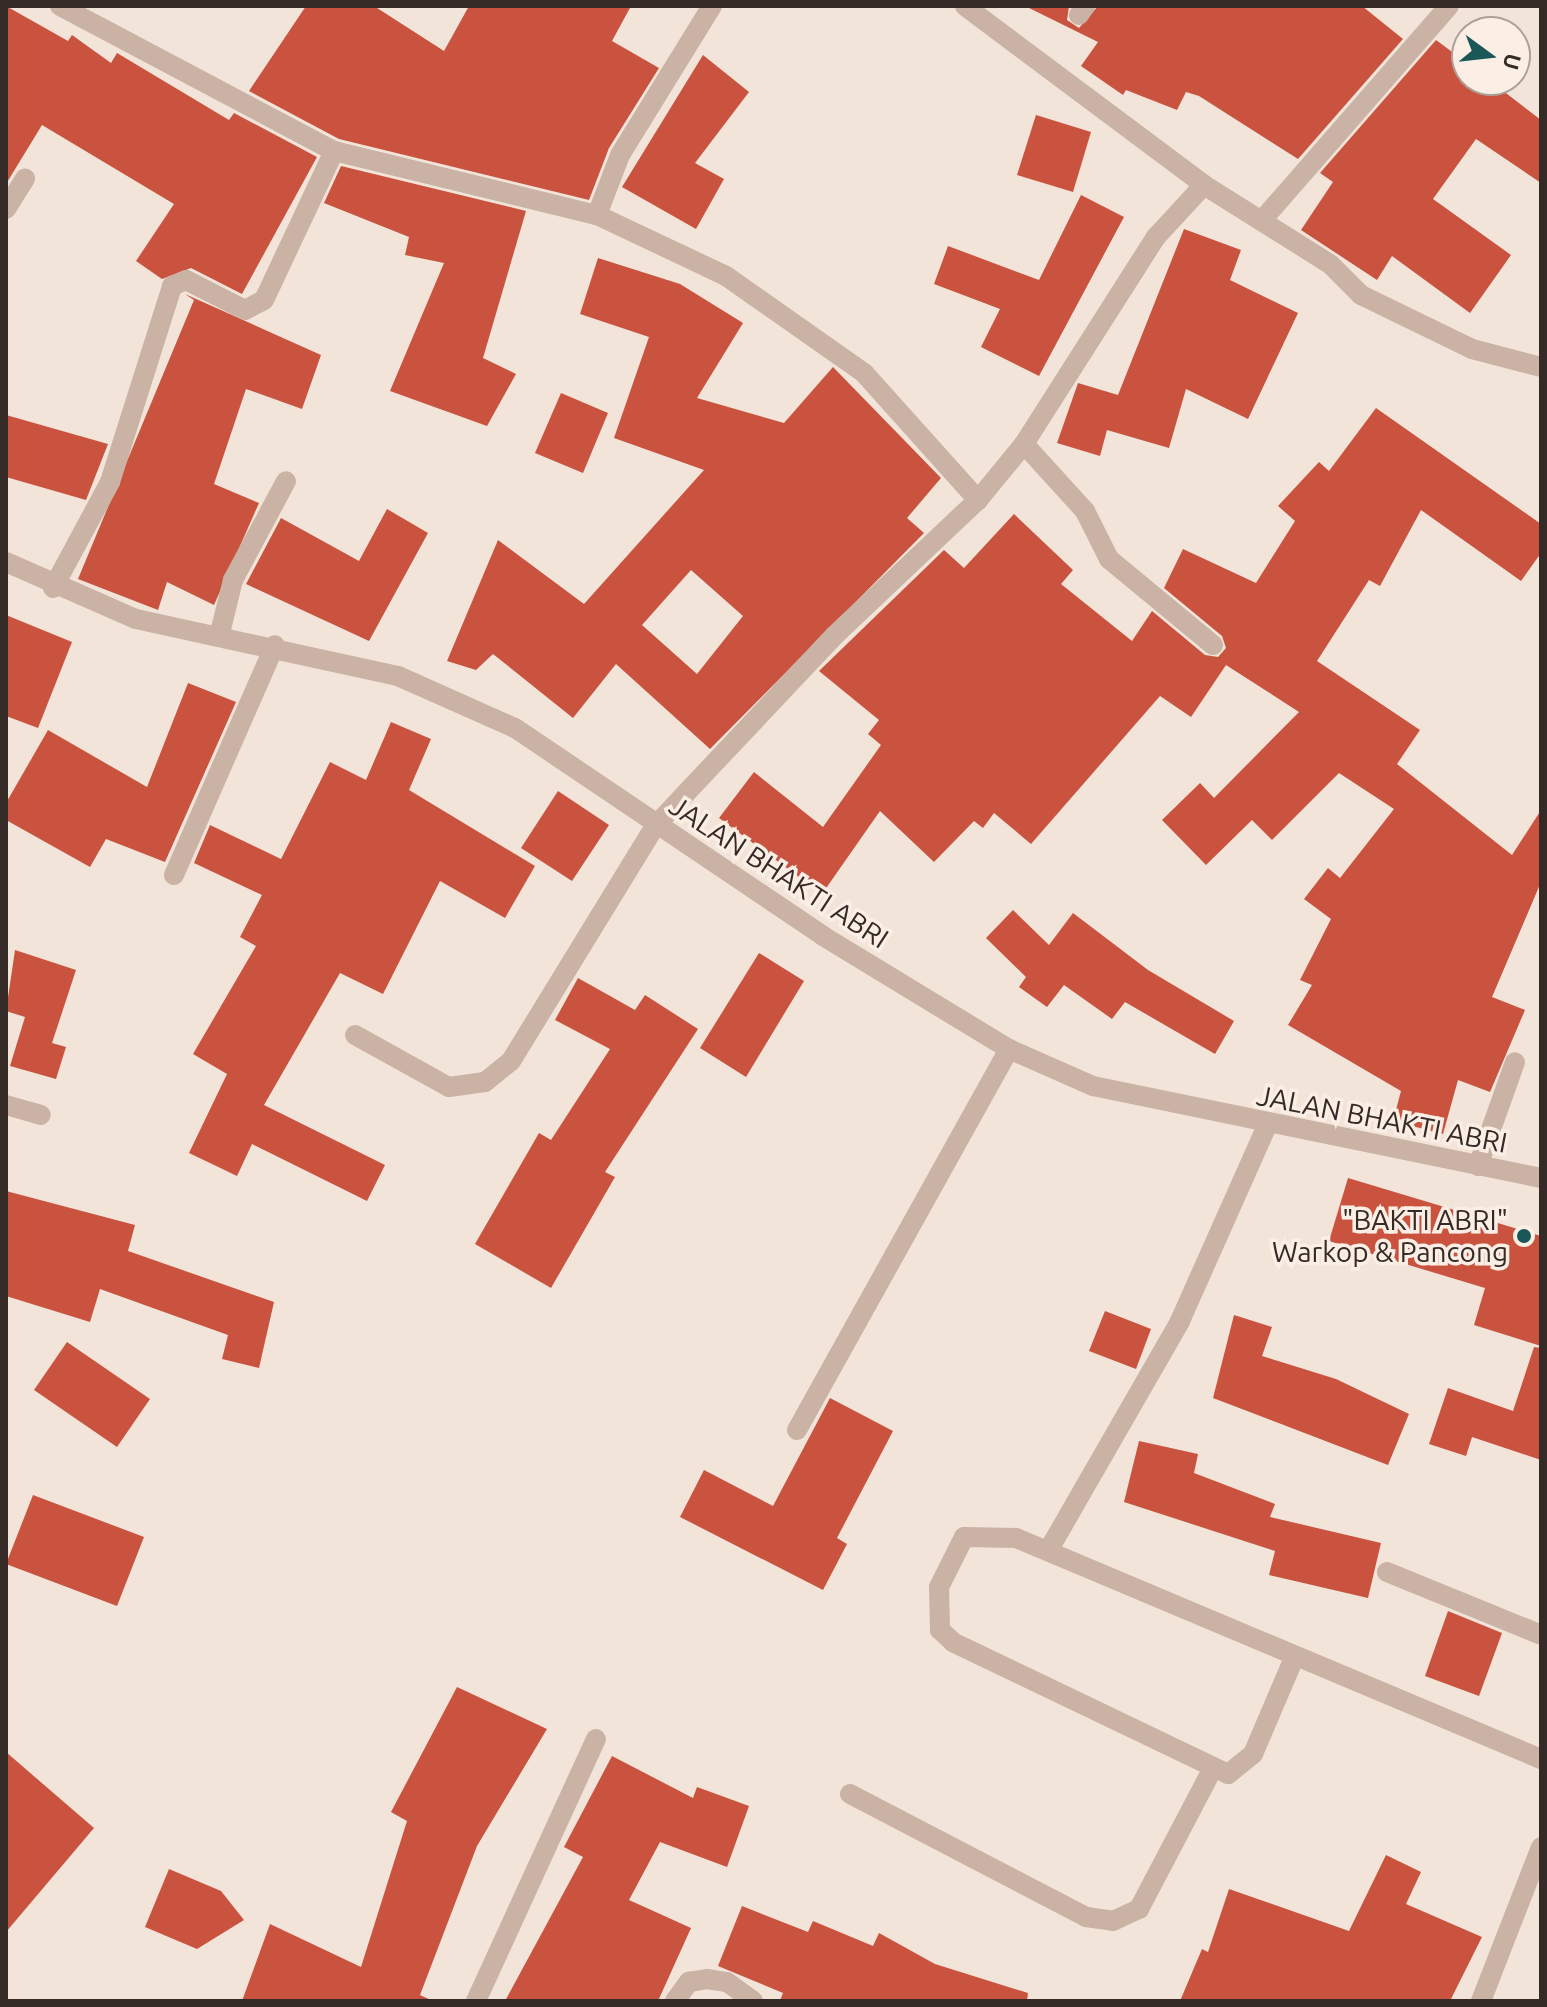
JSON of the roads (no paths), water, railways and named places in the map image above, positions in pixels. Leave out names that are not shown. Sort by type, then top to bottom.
[{"type":"street","points":[[60,6],[334,151],[597,215],[726,276],[864,373],[978,500]]},
{"type":"street","points":[[597,215],[620,155],[712,6]]},
{"type":"street","points":[[965,6],[1204,185],[1264,218],[1392,314],[1472,349],[1541,367]]},
{"type":"street","points":[[1264,218],[1449,6]]},
{"type":"street","points":[[53,588],[110,482],[172,286],[178,279],[198,284],[245,310],[264,300],[334,151]]},
{"type":"street","points":[[6,209],[25,178]]},
{"type":"street","points":[[355,1035],[449,1087],[485,1082],[511,1061],[655,826],[834,636],[978,500],[1024,444],[1156,237],[1204,185]]},
{"type":"street","points":[[1024,444],[1085,511],[1109,559],[1213,645]]},
{"type":"street","points":[[219,637],[233,580],[286,481]]},
{"type":"street","name":"JALAN BHAKTI ABRI","points":[[6,562],[53,588],[136,619],[219,637],[275,645],[398,676],[515,728],[655,826],[1009,1049],[1093,1086],[1267,1126],[1541,1178]]},
{"type":"street","points":[[174,875],[275,645]]},
{"type":"street","points":[[797,1430],[1009,1049]]},
{"type":"street","points":[[1478,1166],[1515,1062]]},
{"type":"street","points":[[6,1105],[41,1115]]},
{"type":"street","points":[[1048,1551],[1180,1321],[1267,1126]]},
{"type":"street","points":[[1294,1658],[1242,1769],[1213,1768],[940,1630],[939,1587],[964,1537],[1016,1538],[1294,1658],[1541,1759]]},
{"type":"street","points":[[1387,1572],[1541,1635]]},
{"type":"street","points":[[476,2001],[596,1739]]},
{"type":"street","points":[[850,1794],[1086,1917],[1113,1921],[1139,1909],[1213,1768]]},
{"type":"street","points":[[1481,2001],[1541,1847]]},
{"type":"street","points":[[675,2001],[689,1982],[707,1979],[727,1982],[753,2001]]},
{"type":"place","name":"\"BAKTI ABRI\" Warkop & Pancong","points":[[1524,1236]]}]
